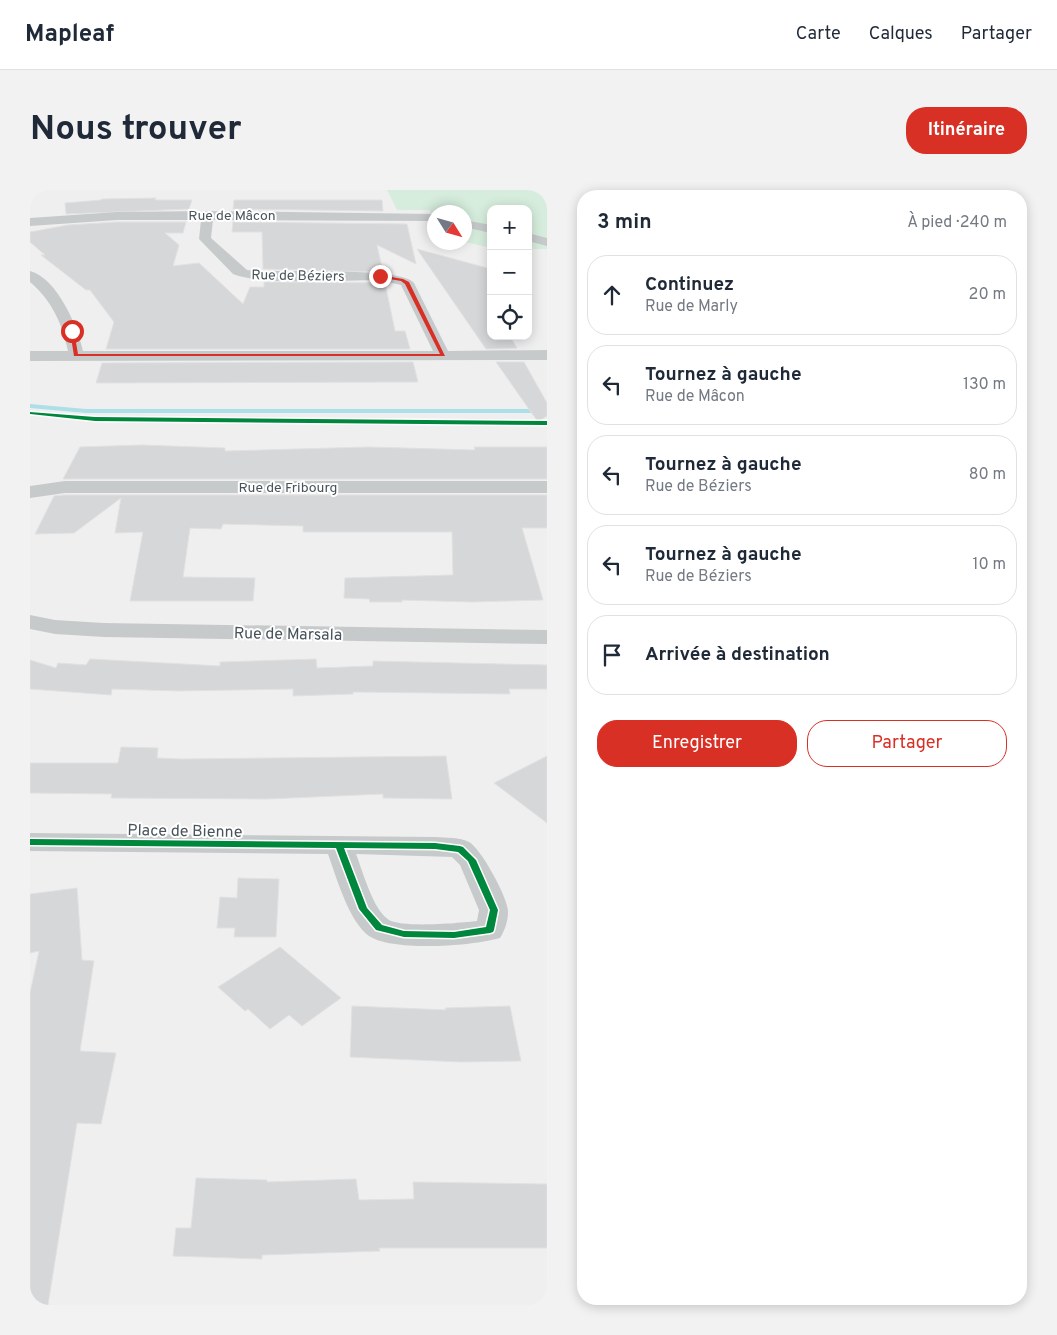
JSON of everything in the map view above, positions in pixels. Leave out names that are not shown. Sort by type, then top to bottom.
[{"type":"street","name":"Rue de Béziers","points":[[208,215],[205,239],[238,271],[246,274],[269,276],[380,276],[402,280],[407,283],[443,355]]},
{"type":"street","name":"Rue de Mâcon","points":[[30,222],[100,216],[427,217]]},
{"type":"street","points":[[472,225],[487,228]]},
{"type":"street","points":[[532,238],[547,242]]},
{"type":"street","points":[[30,275],[45,287],[60,306],[72,331],[76,356]]},
{"type":"street","points":[[30,356],[547,355]]},
{"type":"street","name":"Rue de Fribourg","points":[[30,492],[65,487],[547,488]]},
{"type":"street","name":"Rue de Marsala","points":[[30,622],[55,628],[104,630],[547,637]]},
{"type":"street","name":"Place de Bienne","points":[[30,842],[435,846],[460,849],[472,860],[494,910],[490,930],[454,935],[404,934],[379,928],[363,910],[339,846]]},
{"type":"green space","points":[[387,190],[547,190],[547,249],[532,249],[532,205],[487,205],[487,247],[472,244],[472,205],[427,205],[427,210],[397,210]]},
{"type":"building","points":[[156,198],[155,200],[192,200],[189,209],[66,214],[65,203],[102,199]]},
{"type":"building","points":[[234,200],[382,200],[383,211],[233,209]]},
{"type":"building","points":[[117,222],[186,222],[183,233],[165,233],[179,245],[173,266],[199,263],[243,304],[250,287],[264,287],[264,282],[385,283],[395,331],[405,331],[410,349],[106,349],[114,322],[90,290],[86,290],[41,255],[45,255],[30,242],[30,232],[68,225]]},
{"type":"building","points":[[233,222],[407,224],[416,264],[377,245],[383,272],[263,269],[262,232],[232,232]]},
{"type":"building","points":[[417,249],[487,268],[487,340],[512,340],[517,348],[486,349]]},
{"type":"building","points":[[413,362],[418,382],[96,383],[102,363]]},
{"type":"building","points":[[496,362],[524,362],[547,403],[547,416],[538,422]]},
{"type":"building","points":[[142,445],[225,448],[225,451],[368,447],[475,450],[474,447],[547,447],[547,479],[63,479],[80,447]]},
{"type":"building","points":[[547,495],[547,528],[522,528],[543,600],[472,602],[402,600],[402,602],[370,602],[369,599],[344,598],[345,578],[453,575],[452,532],[303,532],[303,526],[223,524],[221,529],[190,528],[183,577],[255,578],[253,601],[130,601],[143,532],[115,533],[121,498],[74,533],[35,534],[54,496]]},
{"type":"building","points":[[90,659],[220,666],[220,662],[316,659],[317,668],[373,666],[373,661],[547,665],[547,689],[509,689],[510,694],[353,692],[353,694],[293,696],[293,689],[179,691],[112,689],[111,695],[30,689],[30,660],[56,668],[58,663],[86,665]]},
{"type":"building","points":[[121,747],[158,748],[157,758],[181,759],[446,756],[452,799],[383,798],[383,794],[267,799],[111,798],[112,794],[30,793],[30,763],[118,763]]},
{"type":"building","points":[[547,756],[547,823],[494,783]]},
{"type":"building","points":[[238,878],[279,879],[276,937],[234,937],[235,928],[217,928],[220,897],[237,898]]},
{"type":"building","points":[[77,888],[82,960],[94,961],[80,1051],[116,1053],[101,1124],[77,1123],[48,1305],[30,1305],[30,993],[39,951],[30,953],[30,894]]},
{"type":"building","points":[[280,947],[341,998],[302,1026],[289,1015],[270,1029],[248,1009],[245,1011],[218,987]]},
{"type":"building","points":[[352,1006],[446,1010],[445,1008],[510,1006],[521,1061],[461,1062],[350,1057]]},
{"type":"building","points":[[196,1178],[267,1180],[267,1182],[356,1179],[359,1200],[414,1199],[413,1182],[547,1184],[547,1248],[379,1248],[380,1251],[262,1255],[262,1259],[173,1256],[176,1228],[191,1228]]},
{"type":"waterway","points":[[30,406],[86,411],[547,411]]},
{"type":"cycle path","points":[[30,413],[95,419],[547,423]]},
{"type":"cycle path","points":[[30,842],[435,846],[460,849],[472,860],[494,910],[490,930],[454,935],[404,934],[379,928],[363,909],[339,846]]},
{"type":"route","points":[[72,331],[76,356],[443,355],[407,283],[393,277],[380,276]]}]
